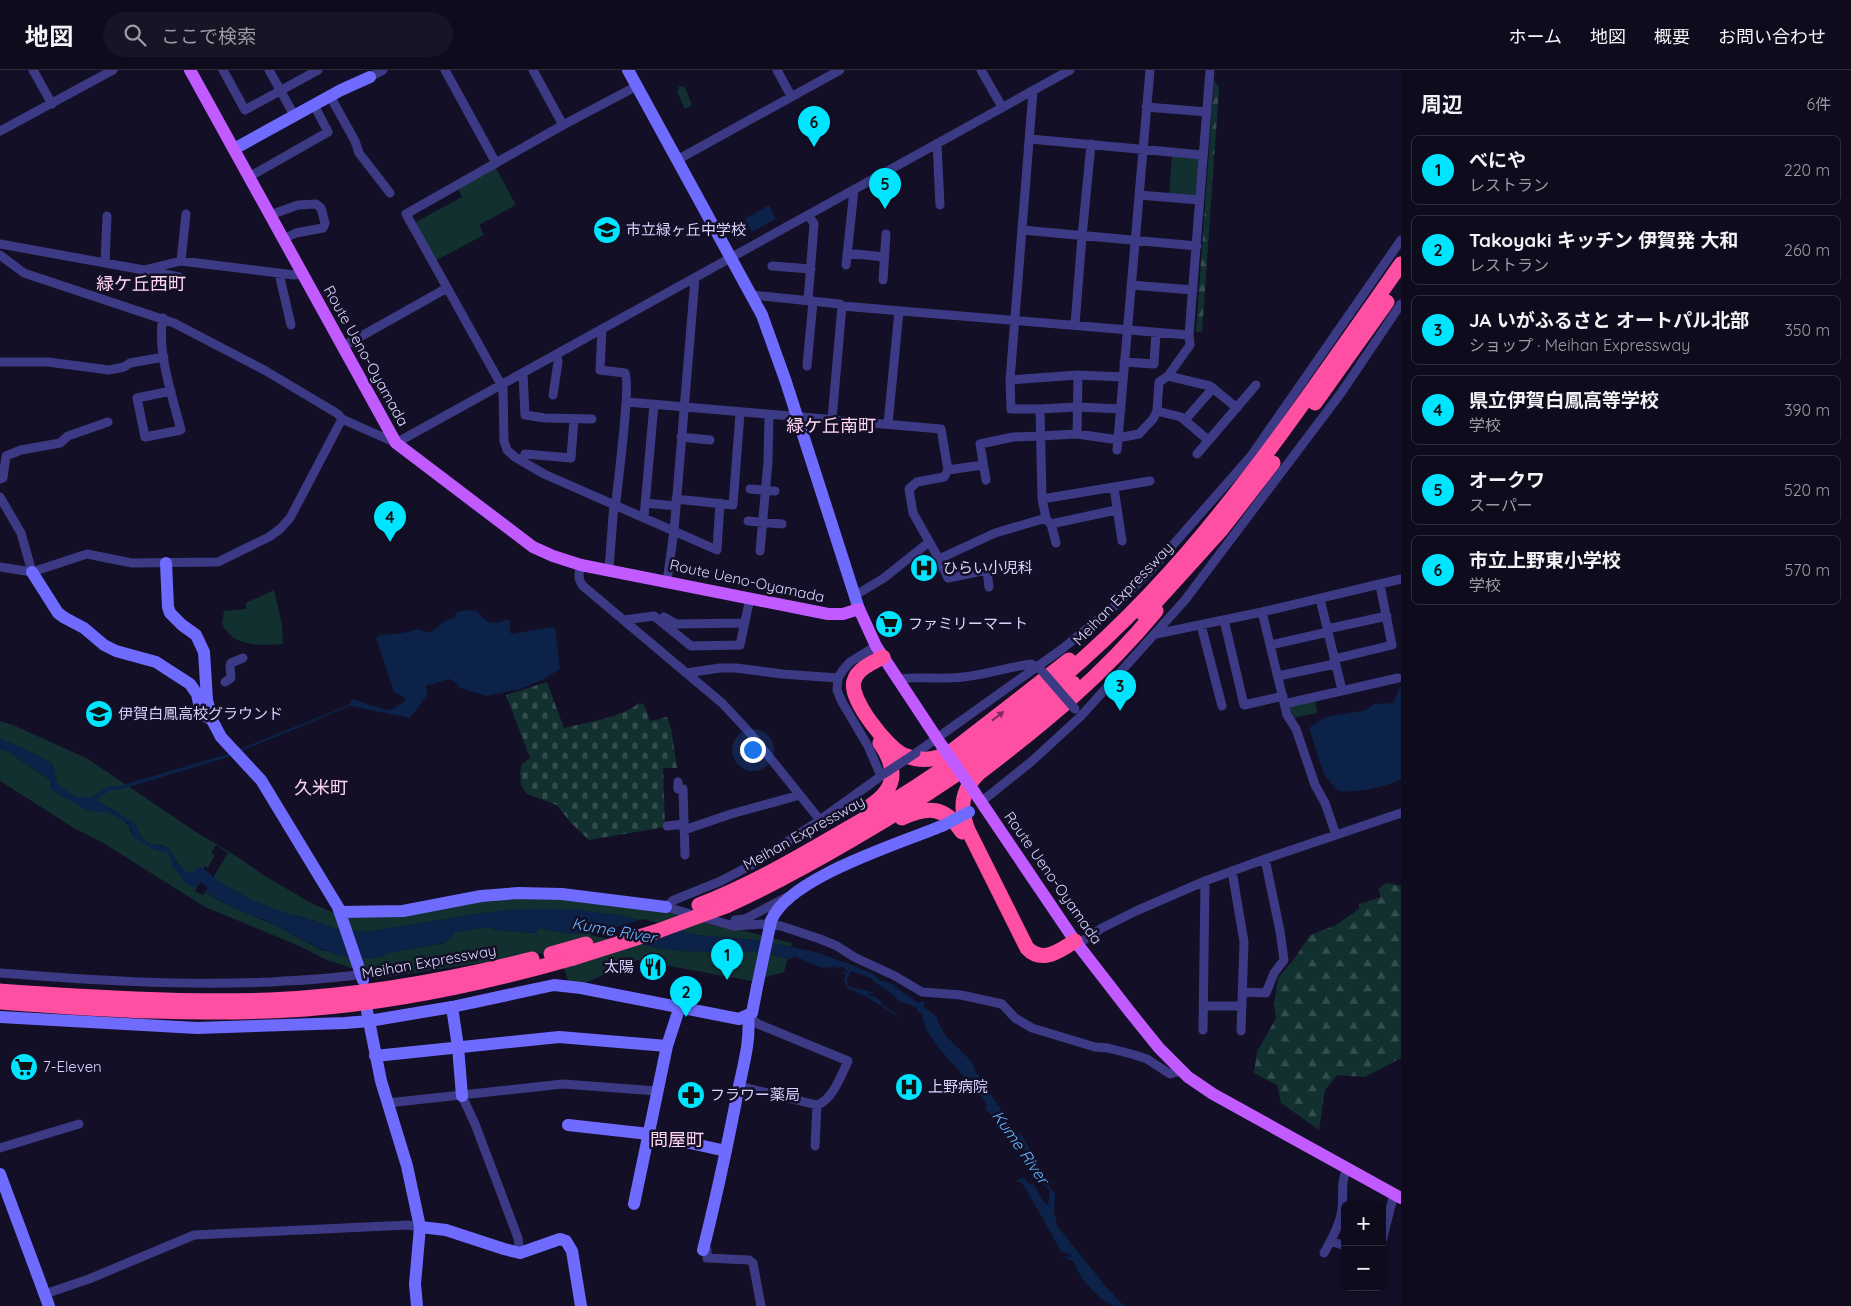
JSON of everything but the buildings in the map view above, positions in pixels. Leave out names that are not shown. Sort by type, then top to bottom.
[{"type":"highway","name":"Meihan Expressway","points":[[0,1002],[185,1012],[308,1008],[382,1000],[456,988],[518,974],[655,932],[726,906],[750,889],[944,770],[1020,713],[1091,653],[1129,616],[1187,554],[1239,490],[1269,452],[1401,264]]},
{"type":"highway","name":"Meihan Expressway","points":[[0,991],[99,998],[186,1001],[308,998],[417,984],[551,954],[624,932],[750,889],[883,822],[989,751],[1028,721],[1099,659],[1161,598],[1194,562],[1277,457],[1401,282]]},
{"type":"highway","points":[[880,652],[854,679],[853,688],[857,701],[872,723],[897,752],[905,756],[922,759],[931,759],[945,755],[961,746],[1109,626],[1138,599],[1239,490]]},
{"type":"highway","points":[[1076,942],[1062,950],[1043,956],[1033,954],[1027,948],[964,821],[963,796],[972,780],[979,773],[1049,719],[1105,668],[1155,612],[1194,562]]},
{"type":"highway","points":[[750,889],[877,802],[890,787],[893,774],[889,757],[853,705],[847,694],[846,686],[847,678],[853,668],[880,652]]},
{"type":"highway","points":[[750,889],[775,886],[913,813],[921,810],[938,811],[950,817],[963,833],[1014,939],[1026,958],[1034,963],[1050,963],[1065,955],[1076,942]]},
{"type":"main road","name":"Route Ueno-Oyamada","points":[[195,72],[249,177],[396,443],[533,547],[553,556],[581,564],[828,614],[843,614],[859,609],[880,652],[1076,942],[1159,1048],[1188,1076],[1213,1094],[1398,1196]]},
{"type":"street","points":[[33,70],[52,104]]},
{"type":"street","points":[[0,131],[113,70]]},
{"type":"street","points":[[223,70],[245,110],[315,71]]},
{"type":"street","points":[[269,70],[294,115]]},
{"type":"street","points":[[234,149],[294,115],[383,70]]},
{"type":"street","points":[[445,70],[496,163]]},
{"type":"street","points":[[533,70],[563,125]]},
{"type":"street","points":[[628,70],[752,295],[768,330],[824,492],[859,609]]},
{"type":"street","points":[[777,70],[791,96]]},
{"type":"street","points":[[677,160],[840,70]]},
{"type":"street","points":[[981,70],[1002,108]]},
{"type":"street","points":[[0,255],[24,273],[163,318],[266,371],[338,414],[342,419],[396,443],[1070,70]]},
{"type":"street","points":[[1117,450],[1150,70]]},
{"type":"street","points":[[986,480],[980,444],[1013,438],[1077,434],[1118,438],[1139,434],[1153,419],[1157,411],[1159,382],[1168,376],[1190,345],[1189,335],[1210,70]]},
{"type":"street","points":[[637,86],[563,125],[406,214],[503,388],[504,441],[507,450],[515,457],[544,474],[717,550],[720,504]]},
{"type":"street","points":[[1034,90],[1010,380],[1011,409],[1077,407],[1121,409]]},
{"type":"street","points":[[330,96],[355,141],[359,153],[390,193]]},
{"type":"street","points":[[249,177],[328,132],[314,105]]},
{"type":"street","points":[[1146,108],[1207,112]]},
{"type":"street","points":[[1030,139],[1203,155]]},
{"type":"street","points":[[937,144],[940,205]]},
{"type":"street","points":[[1075,324],[1092,144]]},
{"type":"street","points":[[846,265],[854,190]]},
{"type":"street","points":[[1139,195],[1200,200]]},
{"type":"street","points":[[270,215],[298,205],[316,204],[321,208],[325,224],[323,228],[296,233],[283,239]]},
{"type":"street","points":[[180,261],[186,214]]},
{"type":"street","points":[[105,262],[107,216]]},
{"type":"street","points":[[808,366],[814,224],[809,216]]},
{"type":"street","points":[[1022,230],[1196,246]]},
{"type":"street","points":[[883,280],[886,234]]},
{"type":"street","points":[[666,907],[674,900],[721,881],[755,863],[820,820],[882,775],[916,753],[940,742],[1007,690],[1040,669],[1116,605],[1150,571],[1252,456],[1401,240]]},
{"type":"street","points":[[0,244],[179,277]]},
{"type":"street","points":[[847,253],[884,257]]},
{"type":"street","points":[[144,270],[180,261],[294,276],[302,274]]},
{"type":"street","points":[[772,266],[811,269]]},
{"type":"street","points":[[282,274],[280,278],[291,325]]},
{"type":"street","points":[[667,581],[674,531],[695,278]]},
{"type":"street","points":[[1131,285],[1193,290]]},
{"type":"street","points":[[342,347],[447,288]]},
{"type":"street","points":[[752,295],[811,300],[840,304],[842,306],[1189,335]]},
{"type":"street","points":[[0,1017],[197,1028],[302,1025],[452,1007],[554,985],[680,1006],[733,1018],[748,1016],[754,1008],[772,921],[783,902],[837,868],[944,825],[969,812],[978,798],[1032,761],[1156,634],[1185,600],[1341,393],[1401,304]]},
{"type":"street","points":[[832,420],[842,306]]},
{"type":"street","points":[[888,424],[899,311]]},
{"type":"street","points":[[163,318],[160,328],[164,357],[181,430],[145,437],[137,398],[171,391]]},
{"type":"street","points":[[602,329],[600,370],[625,373],[628,377],[609,569]]},
{"type":"street","points":[[1124,362],[1154,364],[1156,332]]},
{"type":"street","points":[[553,395],[558,362],[557,355]]},
{"type":"street","points":[[0,362],[48,362],[109,370],[124,367],[130,363],[164,357]]},
{"type":"street","points":[[523,374],[525,415],[592,419]]},
{"type":"street","points":[[1010,380],[1078,375],[1123,377]]},
{"type":"street","points":[[1077,434],[1078,375]]},
{"type":"street","points":[[1168,376],[1213,388],[1237,408]]},
{"type":"street","points":[[1197,454],[1256,386]]},
{"type":"street","points":[[1185,420],[1213,388]]},
{"type":"street","points":[[627,402],[940,429],[948,470],[944,477],[916,482],[909,488],[913,513],[948,578],[987,570],[989,587]]},
{"type":"street","points":[[644,517],[654,404]]},
{"type":"street","points":[[1040,409],[1042,499],[1056,543]]},
{"type":"street","points":[[1157,411],[1185,420],[1208,440]]},
{"type":"street","points":[[645,503],[733,505],[740,413]]},
{"type":"street","points":[[760,551],[763,522],[770,490],[769,415]]},
{"type":"street","points":[[0,567],[32,572],[87,554],[132,563],[218,562],[269,537],[290,518],[342,419]]},
{"type":"street","points":[[523,462],[525,454],[571,458],[574,419]]},
{"type":"street","points":[[0,479],[3,478],[6,456],[21,450],[60,443],[68,436],[108,422]]},
{"type":"street","points":[[681,438],[710,440]]},
{"type":"street","points":[[948,470],[983,465]]},
{"type":"street","points":[[1042,499],[1150,481]]},
{"type":"street","points":[[750,488],[770,490]]},
{"type":"street","points":[[1114,488],[1122,540]]},
{"type":"street","points":[[0,497],[21,533],[32,572],[58,613],[84,628],[104,645],[116,651],[156,662],[190,684],[197,694],[201,714],[212,720]]},
{"type":"street","points":[[938,559],[996,533],[1049,521],[1116,510]]},
{"type":"street","points":[[748,521],[782,524]]},
{"type":"street","points":[[854,596],[884,578],[929,542]]},
{"type":"street","points":[[0,973],[94,980],[194,984],[309,980],[362,974],[342,915],[262,780],[221,737],[212,720],[207,700],[204,652],[196,635],[170,613],[167,598],[166,563]]},
{"type":"street","points":[[581,564],[578,575],[580,582],[722,703],[736,717],[820,820]]},
{"type":"street","points":[[1156,634],[1401,580]]},
{"type":"street","points":[[1278,676],[1392,645],[1380,585]]},
{"type":"street","points":[[624,620],[654,616],[691,646],[740,645],[750,598]]},
{"type":"street","points":[[1320,599],[1342,690]]},
{"type":"street","points":[[1262,612],[1287,715],[1296,729],[1315,785],[1325,803],[1336,835]]},
{"type":"street","points":[[661,622],[664,616],[676,624],[745,623]]},
{"type":"street","points":[[1270,645],[1387,616]]},
{"type":"street","points":[[1224,620],[1244,705],[1342,690],[1398,678]]},
{"type":"street","points":[[1201,625],[1222,706]]},
{"type":"street","points":[[880,652],[850,662],[838,678],[837,690],[882,775]]},
{"type":"street","points":[[225,682],[231,678],[231,663],[243,658]]},
{"type":"street","points":[[898,679],[914,677],[950,679],[1031,664],[1040,669],[1078,712]]},
{"type":"street","points":[[686,673],[720,668],[736,668],[838,678]]},
{"type":"street","points":[[678,782],[678,789],[683,788],[685,855]]},
{"type":"street","points":[[667,826],[684,827],[800,795]]},
{"type":"street","points":[[1076,942],[1136,910],[1205,881],[1401,813]]},
{"type":"street","points":[[1243,992],[1266,993],[1274,974],[1284,960],[1266,859]]},
{"type":"street","points":[[1232,871],[1244,942],[1241,1031]]},
{"type":"street","points":[[1203,1030],[1205,881]]},
{"type":"street","points":[[342,915],[403,911],[481,896],[518,893],[562,894],[666,907],[734,926],[763,924],[781,926],[837,946],[854,957],[895,976],[922,992],[961,995],[1002,1004],[1015,1018],[1040,1030],[1095,1047],[1108,1048],[1136,1055],[1147,1059],[1170,1074],[1177,1072],[1180,1068]]},
{"type":"street","points":[[712,920],[745,919],[773,903],[796,894]]},
{"type":"street","points":[[634,1204],[667,1046],[680,1006]]},
{"type":"street","points":[[1204,1006],[1242,1006]]},
{"type":"street","points":[[452,1007],[462,1096],[475,1124],[518,1238],[520,1252]]},
{"type":"street","points":[[368,1016],[375,1056],[387,1103],[407,1166],[420,1227],[416,1284],[417,1306]]},
{"type":"street","points":[[748,1016],[750,1031],[705,1250],[707,1258],[750,1260],[753,1263],[761,1306]]},
{"type":"street","points":[[739,1086],[818,1106],[824,1103],[830,1095],[848,1061],[758,1024],[748,1016]]},
{"type":"street","points":[[375,1056],[559,1037],[667,1046]]},
{"type":"street","points":[[387,1103],[563,1084],[657,1092]]},
{"type":"street","points":[[815,1146],[818,1106]]},
{"type":"street","points":[[0,1148],[80,1124]]},
{"type":"street","points":[[568,1125],[649,1134],[726,1151]]},
{"type":"street","points":[[1324,1253],[1331,1241],[1342,1211],[1341,1189],[1347,1168]]},
{"type":"street","points":[[0,1174],[47,1300],[89,1279],[194,1235],[408,1225],[446,1230],[504,1249],[520,1252],[560,1239],[566,1241],[572,1251],[582,1306]]},
{"type":"street","points":[[1386,1230],[1398,1196]]},
{"type":"street","points":[[1331,1241],[1341,1245]]},
{"type":"green space","points":[[1214,80],[1219,88],[1202,332],[1196,332]]},
{"type":"green space","points":[[684,86],[692,105],[685,109],[677,92],[679,90],[678,87]]},
{"type":"green space","points":[[1172,155],[1198,157],[1200,160],[1198,194],[1195,197],[1169,196]]},
{"type":"green space","points":[[496,168],[516,205],[479,225],[484,235],[435,261],[414,223],[462,197],[458,189]]},
{"type":"green space","points":[[274,590],[282,624],[283,644],[248,643],[233,637],[227,631],[222,623],[224,611],[246,609],[246,603]]},
{"type":"green space","points":[[547,682],[564,728],[613,716],[639,703],[644,705],[650,721],[667,717],[671,728],[677,768],[663,768],[665,827],[589,840],[571,823],[557,805],[527,794],[521,785],[520,774],[522,764],[530,758],[506,695]]},
{"type":"green space","points":[[1315,699],[1317,713],[1293,718],[1289,707]]},
{"type":"green space","points":[[0,721],[88,759],[265,876],[311,903],[337,914],[477,901],[562,896],[662,910],[792,943],[791,947],[756,940],[696,935],[623,916],[571,909],[522,909],[483,913],[366,932],[338,929],[297,915],[295,917],[251,900],[213,878],[228,853],[216,845],[211,853],[215,855],[208,868],[205,866],[200,873],[189,876],[168,848],[161,845],[154,846],[145,842],[138,832],[118,813],[91,797],[75,797],[57,784],[53,764],[25,749],[0,739]]},
{"type":"green space","points":[[0,749],[9,752],[50,780],[51,789],[77,804],[88,810],[105,811],[119,816],[129,827],[132,836],[169,853],[180,873],[197,887],[195,891],[203,895],[205,892],[221,902],[277,926],[323,951],[386,953],[445,943],[455,932],[488,927],[496,930],[535,933],[539,928],[572,934],[596,933],[658,948],[732,953],[754,951],[788,958],[784,972],[751,981],[637,960],[583,984],[568,982],[565,971],[551,952],[375,979],[370,969],[351,968],[327,960],[297,945],[205,907],[105,844],[74,828],[0,781]]},
{"type":"green space","points":[[1386,883],[1401,886],[1401,1058],[1365,1077],[1337,1075],[1325,1090],[1319,1130],[1281,1103],[1277,1085],[1254,1073],[1257,1052],[1276,1018],[1274,1005],[1278,978],[1295,958],[1310,935],[1336,925],[1359,909],[1359,904],[1381,897],[1378,889]]},
{"type":"water","points":[[769,205],[776,219],[752,232],[745,219]]},
{"type":"water","points":[[466,610],[477,611],[484,619],[495,623],[509,619],[511,634],[555,627],[560,669],[544,679],[520,689],[487,696],[460,688],[454,681],[449,679],[426,686],[427,695],[410,718],[350,706],[225,758],[119,790],[110,790],[96,800],[136,824],[144,840],[168,848],[177,863],[189,876],[200,873],[203,876],[197,887],[171,866],[169,853],[155,850],[132,836],[132,829],[128,827],[128,823],[106,811],[93,811],[70,801],[51,789],[50,780],[9,752],[0,749],[0,739],[25,749],[53,764],[57,784],[75,797],[91,797],[108,787],[119,786],[225,755],[349,705],[352,699],[387,710],[393,709],[406,700],[394,692],[376,638],[381,635],[404,633],[418,629],[429,633],[444,622],[455,617],[457,612]]},
{"type":"water","points":[[1401,685],[1401,779],[1370,789],[1338,791],[1324,775],[1309,728],[1325,717],[1366,710],[1374,704],[1393,703]]},
{"type":"water","points":[[213,878],[251,900],[295,917],[296,915],[338,929],[366,932],[483,913],[522,909],[571,909],[623,916],[696,935],[756,940],[815,952],[873,974],[880,980],[895,985],[895,987],[919,1003],[925,1002],[923,1006],[937,1017],[945,1034],[969,1059],[976,1073],[982,1078],[982,1087],[987,1088],[1017,1138],[1019,1138],[1020,1132],[1048,1181],[1053,1182],[1049,1185],[1055,1194],[1054,1212],[1058,1227],[1106,1287],[1126,1306],[1114,1306],[1102,1299],[1084,1281],[1074,1262],[1063,1256],[1070,1257],[1071,1255],[1061,1251],[1023,1184],[1016,1181],[1023,1177],[1030,1185],[1032,1183],[1045,1204],[1048,1205],[1050,1189],[1043,1185],[1043,1180],[1039,1179],[1023,1152],[1024,1149],[1017,1144],[1015,1145],[1006,1137],[996,1120],[985,1108],[987,1106],[985,1102],[969,1078],[965,1078],[933,1040],[924,1023],[922,1014],[917,1011],[917,1008],[899,1001],[873,981],[873,979],[851,971],[847,979],[848,986],[874,993],[868,994],[869,996],[874,996],[906,1021],[845,986],[846,975],[843,971],[848,972],[842,967],[836,968],[832,965],[834,969],[822,968],[794,956],[791,959],[754,951],[732,953],[683,951],[658,948],[596,933],[572,934],[539,928],[536,933],[496,930],[488,927],[455,932],[445,943],[386,953],[385,956],[370,959],[355,958],[328,952],[271,923],[222,902],[205,892]]},
{"type":"pier","points":[[643,919],[678,928],[633,944],[590,935]]},
{"type":"waterway","name":"Kume River","points":[[189,878],[194,881],[200,873],[222,892]]},
{"type":"place","name":"市立上野東小学校","points":[[814,147]]},
{"type":"place","name":"オークワ","points":[[885,209]]},
{"type":"place","name":"市立緑ヶ丘中学校","points":[[607,230]]},
{"type":"place","name":"県立伊賀白鳳高等学校","points":[[390,542]]},
{"type":"place","name":"ひらい小児科","points":[[924,568]]},
{"type":"place","name":"ファミリーマート","points":[[889,624]]},
{"type":"place","name":"JA いがふるさと オートパル北部","points":[[1120,711]]},
{"type":"place","name":"伊賀白鳳高校グラウンド","points":[[99,714]]},
{"type":"place","name":"太陽","points":[[653,967]]},
{"type":"place","name":"べにや","points":[[727,980]]},
{"type":"place","name":"Takoyaki キッチン 伊賀発 大和","points":[[686,1017]]},
{"type":"place","name":"7-Eleven","points":[[24,1067]]},
{"type":"place","name":"上野病院","points":[[909,1087]]},
{"type":"place","name":"フラワー薬局","points":[[691,1095]]},
{"type":"district","name":"緑ケ丘西町","points":[[141,284]]},
{"type":"district","name":"緑ケ丘南町","points":[[831,426]]},
{"type":"district","name":"久米町","points":[[321,788]]},
{"type":"district","name":"問屋町","points":[[677,1140]]}]
